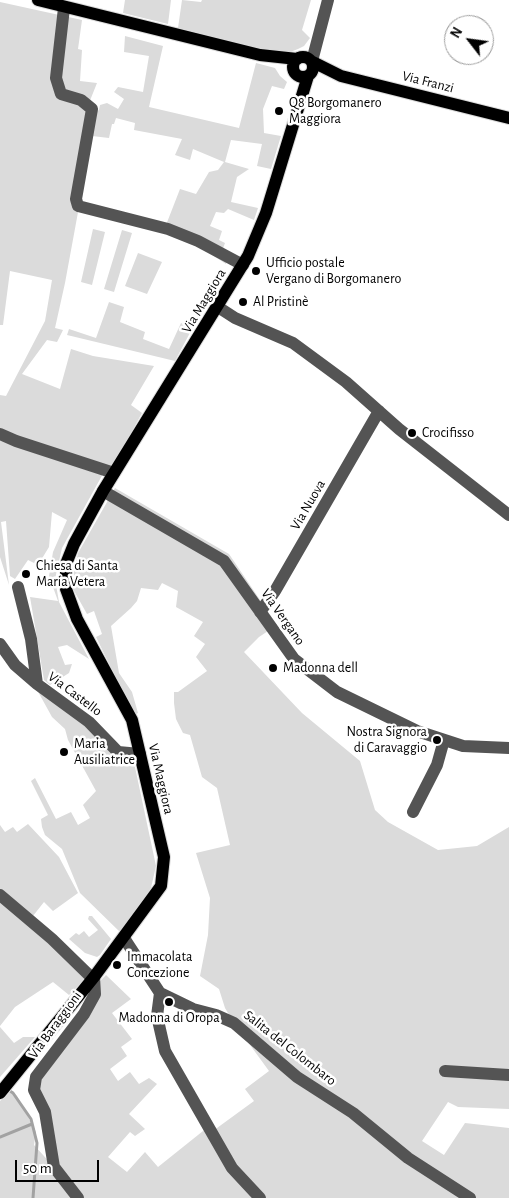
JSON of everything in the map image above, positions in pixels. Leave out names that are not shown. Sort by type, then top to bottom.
[{"type":"main road","name":"Via Franzi","points":[[38,0],[509,118]]},
{"type":"main road","name":"Via Maggiora","points":[[0,1093],[93,978],[161,886],[164,857],[132,720],[77,619],[66,589],[66,564],[74,544],[103,491],[243,265],[266,214],[291,132],[304,67]]},
{"type":"street","points":[[304,67],[316,42],[328,0]]},
{"type":"street","points":[[64,8],[56,78],[61,94],[81,100],[92,109],[76,199],[78,206],[168,229],[198,241],[243,265]]},
{"type":"street","points":[[218,307],[235,318],[293,343],[346,382],[379,411],[509,515]]},
{"type":"street","name":"Via Nuova","points":[[260,612],[280,584],[379,411]]},
{"type":"street","points":[[0,434],[16,442],[114,473]]},
{"type":"street","name":"Via Vergano","points":[[103,491],[224,561],[294,659],[337,692],[417,731],[444,740],[463,746],[509,748]]},
{"type":"street","points":[[18,587],[31,639],[37,684]]},
{"type":"street","name":"Via Castello","points":[[0,644],[15,665],[37,684],[89,722],[118,752],[140,754]]},
{"type":"street","points":[[412,812],[437,765],[444,740]]},
{"type":"street","points":[[0,895],[52,939],[93,978]]},
{"type":"street","points":[[124,938],[160,993],[157,1016],[165,1050],[232,1168],[260,1198]]},
{"type":"street","name":"Via Baraggioni","points":[[78,1198],[54,1167],[45,1112],[34,1090],[36,1077],[84,1014],[96,994],[93,978]]},
{"type":"street","name":"Salita del Colombaro","points":[[160,993],[193,1009],[216,1015],[234,1023],[297,1077],[353,1113],[408,1158],[470,1198]]},
{"type":"street","points":[[446,1072],[509,1075]]},
{"type":"shaded area","points":[[125,0],[171,0],[168,24],[123,13]]},
{"type":"shaded area","points":[[182,0],[201,2],[202,0],[311,0],[302,30],[310,38],[304,46],[298,49],[290,52],[276,53],[178,28]]},
{"type":"shaded area","points":[[0,2],[82,20],[78,49],[82,50],[80,81],[97,83],[89,103],[94,113],[99,110],[100,105],[107,103],[118,109],[124,99],[114,92],[118,87],[143,92],[149,56],[124,52],[125,36],[163,46],[149,107],[239,128],[256,63],[275,68],[287,82],[284,89],[272,86],[263,109],[264,133],[281,136],[271,169],[257,166],[262,144],[231,140],[225,162],[249,169],[237,177],[231,202],[258,208],[254,220],[228,209],[224,213],[216,212],[210,226],[222,231],[219,240],[225,243],[222,251],[228,259],[226,264],[166,225],[180,189],[196,194],[209,172],[218,170],[224,162],[193,149],[190,160],[175,155],[182,139],[134,130],[135,123],[116,118],[114,124],[112,124],[109,138],[92,136],[55,328],[63,330],[57,342],[47,340],[22,374],[60,389],[71,349],[93,356],[154,366],[131,405],[142,413],[109,473],[104,472],[62,548],[55,579],[59,602],[89,659],[67,645],[58,647],[65,665],[72,664],[69,673],[50,685],[44,680],[30,597],[58,601],[49,576],[53,552],[67,520],[52,512],[49,547],[38,565],[28,560],[15,579],[10,576],[6,521],[1,522],[9,585],[0,557],[0,395],[6,396],[45,321],[52,280],[10,271],[3,325],[0,325]]},
{"type":"shaded area","points":[[93,229],[105,232],[92,285],[81,282]]},
{"type":"shaded area","points":[[122,230],[132,233],[114,292],[104,289]]},
{"type":"shaded area","points":[[138,253],[162,262],[147,294],[125,286]]},
{"type":"shaded area","points":[[109,302],[124,307],[120,322],[145,332],[143,339],[169,349],[181,323],[192,329],[175,361],[67,335],[69,329],[96,338]]},
{"type":"shaded area","points":[[115,488],[229,554],[277,625],[259,637],[244,652],[302,713],[360,761],[375,810],[388,822],[438,850],[477,846],[509,827],[509,1109],[458,1107],[448,1102],[422,1141],[444,1155],[465,1123],[509,1128],[509,1198],[0,1198],[0,1101],[11,1091],[17,1096],[36,1132],[34,1145],[53,1166],[34,1090],[100,981],[106,975],[131,999],[112,1013],[132,1039],[121,1047],[127,1056],[110,1069],[118,1081],[130,1072],[139,1084],[149,1078],[157,1084],[129,1114],[145,1129],[135,1136],[130,1132],[108,1157],[127,1172],[145,1152],[158,1167],[208,1127],[211,1132],[217,1128],[254,1101],[245,1089],[269,1071],[234,1023],[225,1008],[219,989],[200,976],[208,935],[210,898],[196,853],[230,845],[217,788],[202,777],[190,735],[183,733],[176,719],[174,703],[174,692],[178,692],[207,671],[196,657],[205,644],[194,636],[203,622],[176,607],[178,591],[162,583],[158,590],[141,588],[137,601],[111,626],[119,673],[132,692],[138,713],[134,715],[96,637],[102,634],[94,611],[87,614],[73,589],[74,570],[78,553]]},
{"type":"shaded area","points":[[36,688],[77,716],[114,753],[135,767],[156,866],[151,888],[121,933],[80,893],[62,849],[45,835],[42,827],[41,819],[48,815],[31,781],[35,778],[56,819],[71,812],[78,825],[90,818],[83,805],[96,791],[68,740],[65,729],[52,717]]},
{"type":"shaded area","points":[[28,824],[59,857],[78,893],[53,911],[44,902],[29,921],[85,979],[69,995],[53,982],[15,1007],[0,1026],[0,825],[5,832],[13,827],[17,832]]},
{"type":"shaded area","points":[[89,916],[92,916],[111,939],[97,957],[85,953],[69,939],[76,933],[79,935],[84,931],[89,937],[98,930],[88,919]]},
{"type":"shaded area","points":[[0,1027],[14,1043],[23,1037],[35,1037],[0,1077]]},
{"type":"waterway","points":[[7,1089],[13,1093],[31,1119],[37,1143],[33,1198]]},
{"type":"waterway","points":[[0,1137],[32,1124]]},
{"type":"place","name":"Q8 Borgomanero Maggiora","points":[[279,111]]},
{"type":"place","name":"Ufficio postale Vergano di Borgomanero","points":[[256,271]]},
{"type":"place","name":"Al Pristinè","points":[[243,302]]},
{"type":"place","name":"Crocifisso","points":[[412,433]]},
{"type":"place","name":"Chiesa di Santa Maria Vetera","points":[[26,574]]},
{"type":"place","name":"Madonna dell","points":[[273,668]]},
{"type":"place","name":"Nostra Signora di Caravaggio","points":[[437,740]]},
{"type":"place","name":"Maria Ausiliatrice","points":[[64,752]]},
{"type":"place","name":"Immacolata Concezione","points":[[117,965]]},
{"type":"place","name":"Madonna di Oropa","points":[[169,1002]]}]
